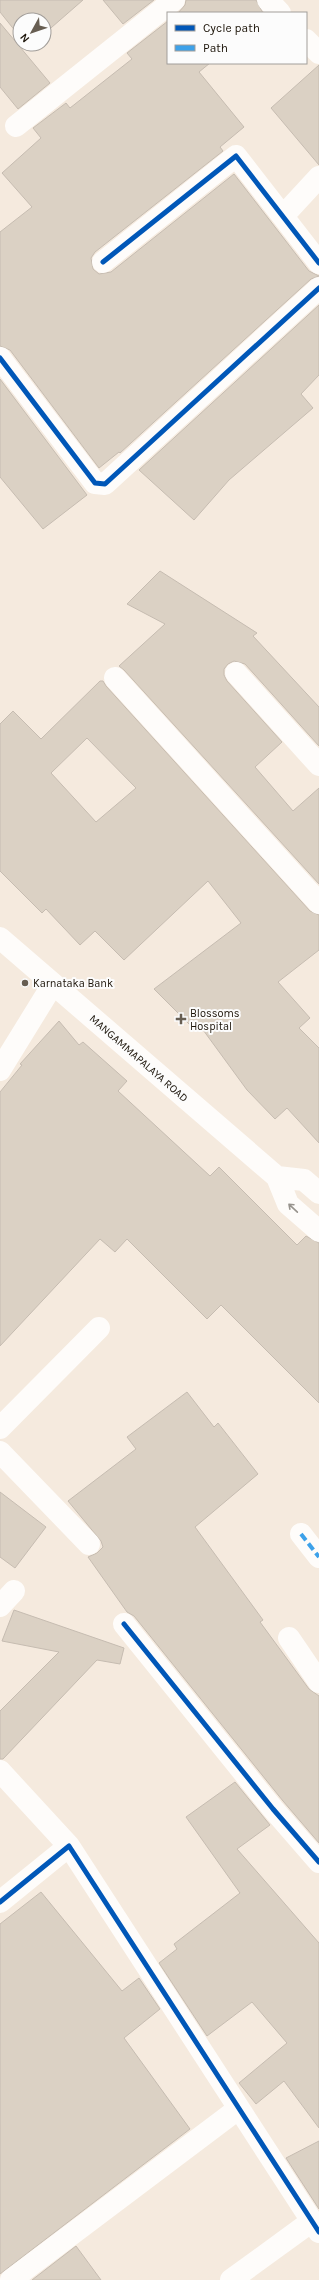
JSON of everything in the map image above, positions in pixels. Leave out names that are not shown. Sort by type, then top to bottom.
[{"type":"street","points":[[16,126],[174,0]]},
{"type":"street","points":[[268,0],[279,12]]},
{"type":"street","points":[[307,41],[319,54]]},
{"type":"street","points":[[103,262],[236,156],[319,263]]},
{"type":"street","points":[[283,216],[319,178]]},
{"type":"street","points":[[0,358],[95,483],[105,484],[319,288]]},
{"type":"street","points":[[236,673],[319,765]]},
{"type":"street","points":[[115,678],[319,904]]},
{"type":"street","name":"MANGAMMAPALAYA ROAD","points":[[0,938],[277,1177],[288,1204],[319,1231]]},
{"type":"street","points":[[0,1070],[53,984]]},
{"type":"street","points":[[277,1177],[304,1180],[319,1193]]},
{"type":"street","points":[[0,1428],[99,1328]]},
{"type":"street","points":[[0,1452],[89,1544]]},
{"type":"street","points":[[301,1534],[319,1556]]},
{"type":"street","points":[[124,1624],[273,1809],[319,1862]]},
{"type":"street","points":[[289,1638],[319,1682]]},
{"type":"street","points":[[0,1772],[69,1846],[315,2227],[231,2280]]},
{"type":"street","points":[[0,1902],[69,1846]]},
{"type":"street","points":[[11,2280],[238,2109]]},
{"type":"building","points":[[0,0],[83,0],[52,27],[52,12],[12,12],[12,27],[0,12]]},
{"type":"building","points":[[103,0],[154,0],[123,24]]},
{"type":"building","points":[[186,0],[256,0],[262,12],[179,12],[185,5]]},
{"type":"building","points":[[167,22],[167,64],[209,64],[199,72],[244,127],[220,147],[223,151],[95,252],[91,258],[93,269],[99,274],[111,272],[234,174],[309,271],[319,276],[311,279],[120,453],[119,452],[99,468],[10,350],[0,346],[0,232],[32,207],[2,173],[41,138],[33,128],[66,103],[70,108],[132,59],[127,53]]},
{"type":"building","points":[[0,23],[12,37],[12,52],[24,52],[50,83],[18,109],[0,87]]},
{"type":"building","points":[[319,65],[319,165],[271,108]]},
{"type":"building","points":[[319,305],[319,375],[301,394],[313,408],[229,480],[194,520],[139,470]]},
{"type":"building","points":[[0,379],[87,495],[43,529],[0,477]]},
{"type":"building","points":[[160,571],[257,633],[253,636],[319,707],[319,746],[245,664],[234,661],[228,664],[224,669],[224,675],[227,681],[282,742],[255,767],[293,811],[319,788],[319,884],[119,666],[165,624],[127,604]]},
{"type":"building","points":[[100,681],[103,681],[310,911],[319,915],[319,950],[278,982],[310,1018],[299,1028],[319,1048],[319,1143],[287,1108],[275,1119],[247,1090],[198,1023],[193,1028],[154,989],[241,923],[208,881],[124,960],[95,931],[80,945],[46,909],[42,913],[0,871],[0,724],[13,711],[41,739]],"holes":[[[87,738],[136,788],[96,822],[51,773]]]},
{"type":"building","points":[[59,1021],[79,1045],[83,1042],[127,1081],[118,1091],[210,1176],[219,1167],[297,1245],[306,1236],[319,1243],[319,1403],[221,1305],[207,1319],[127,1239],[115,1252],[100,1239],[0,1346],[0,1092],[22,1065],[20,1064]]},
{"type":"building","points":[[187,1392],[214,1427],[218,1423],[258,1474],[195,1527],[263,1620],[260,1622],[309,1689],[319,1696],[319,1843],[283,1801],[134,1616],[127,1612],[88,1557],[97,1553],[103,1547],[101,1541],[68,1501],[136,1449],[127,1437]]},
{"type":"building","points":[[0,1492],[46,1527],[15,1568],[0,1557]]},
{"type":"building","points":[[14,1610],[124,1648],[120,1664],[97,1660],[3,1759],[0,1759],[0,1711],[59,1652],[2,1641]]},
{"type":"building","points":[[235,1782],[270,1825],[237,1849],[319,1943],[319,2128],[284,2081],[256,2104],[239,2083],[287,2043],[252,2002],[207,2036],[159,1963],[177,1949],[174,1944],[240,1893],[186,1817]]},
{"type":"building","points":[[41,1892],[122,1991],[139,1978],[160,2009],[124,2038],[190,2129],[0,2274],[0,1924]]},
{"type":"building","points":[[319,2141],[319,2209],[286,2158]]},
{"type":"building","points":[[76,2246],[101,2280],[32,2280]]},
{"type":"marked path","points":[[301,1534],[319,1557]]},
{"type":"cycle path","points":[[103,262],[236,156],[319,263]]},
{"type":"cycle path","points":[[0,358],[95,483],[105,484],[319,288]]},
{"type":"cycle path","points":[[124,1624],[273,1809],[319,1862]]},
{"type":"cycle path","points":[[0,1902],[69,1846],[319,2232]]},
{"type":"place","name":"Karnataka Bank","points":[[25,983]]},
{"type":"place","name":"Blossoms Hospital","points":[[181,1019]]}]
